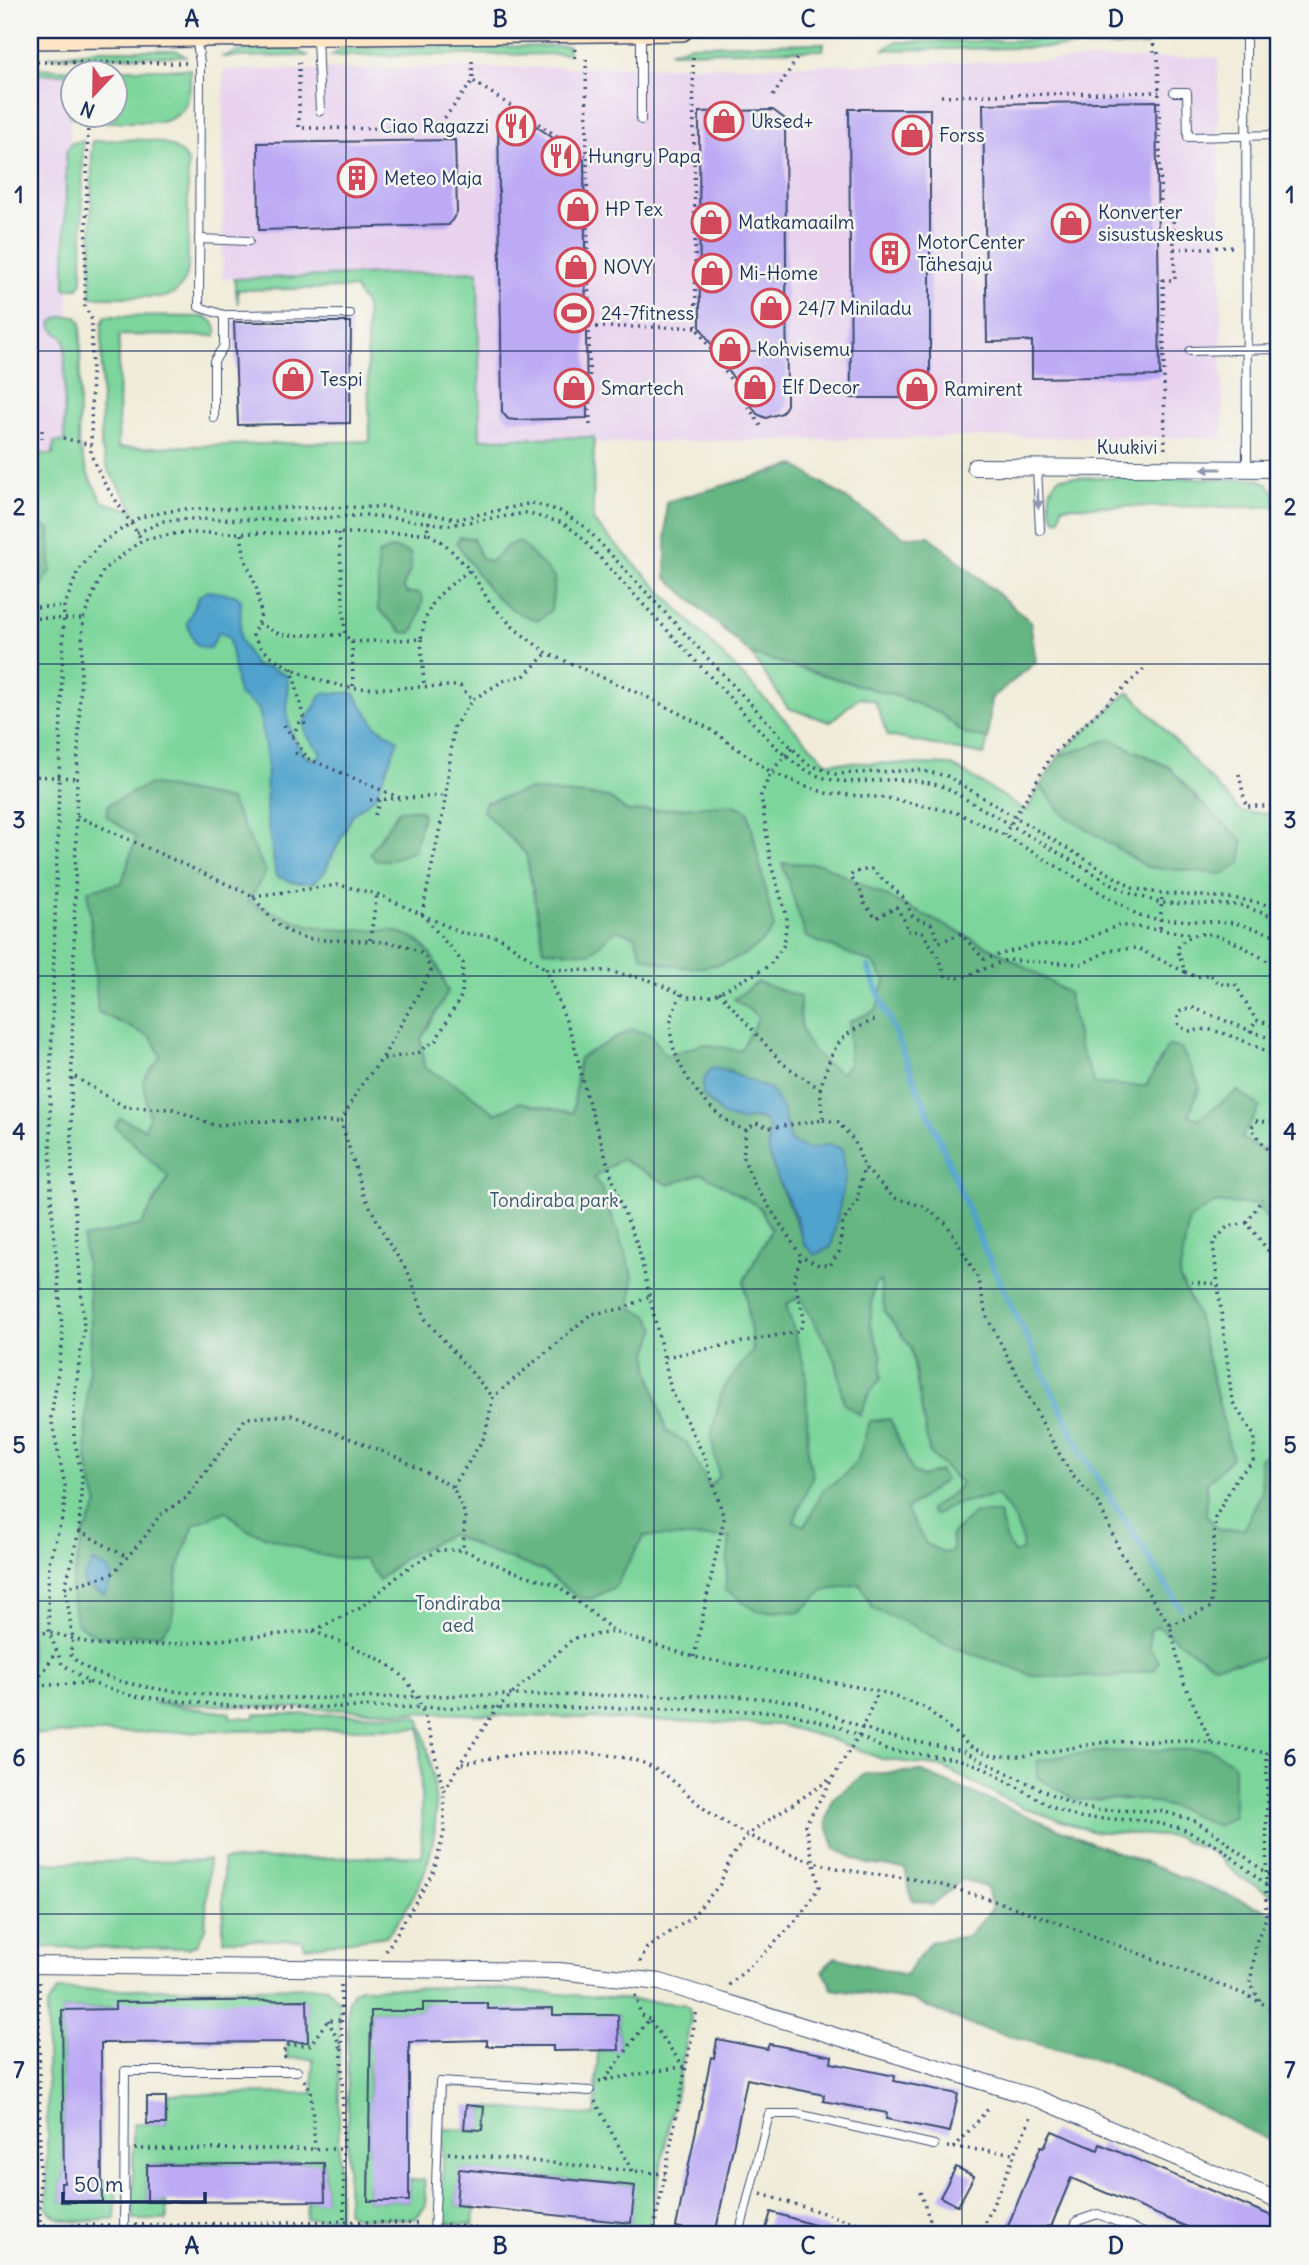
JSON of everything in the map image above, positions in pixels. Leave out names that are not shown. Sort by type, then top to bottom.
[{"type":"street","points":[[30,38],[195,32],[317,34],[682,30]]},
{"type":"street","name":"Kuukivi","points":[[975,467],[1279,469]]},
{"type":"street","points":[[34,1965],[559,1972],[660,1982],[1039,2099],[1279,2201]]},
{"type":"lane","points":[[641,30],[641,120]]},
{"type":"lane","points":[[1246,30],[1247,469]]},
{"type":"lane","points":[[195,32],[200,63],[199,306],[224,315],[350,314]]},
{"type":"lane","points":[[317,34],[320,111]]},
{"type":"lane","points":[[1174,92],[1187,92],[1188,137],[1279,135]]},
{"type":"lane","points":[[199,239],[249,241]]},
{"type":"lane","points":[[214,418],[214,361],[224,346],[224,315]]},
{"type":"lane","points":[[1190,351],[1279,349]]},
{"type":"lane","points":[[1037,468],[1040,530]]},
{"type":"lane","points":[[124,2235],[125,2071],[298,2071]]},
{"type":"lane","points":[[434,2235],[440,2082],[590,2091]]},
{"type":"lane","points":[[739,2235],[769,2114],[797,2114],[933,2146]]},
{"type":"lane","points":[[1071,2235],[1077,2221],[1098,2214],[1149,2235]]},
{"type":"path","points":[[1153,30],[1159,92],[1161,213],[1173,212],[1175,280],[1163,281],[1165,455]]},
{"type":"path","points":[[773,96],[798,57]]},
{"type":"path","points":[[693,58],[696,327],[763,429]]},
{"type":"path","points":[[586,60],[590,427]]},
{"type":"path","points":[[299,62],[299,128],[436,129],[473,81],[472,61]]},
{"type":"path","points":[[30,62],[60,62]]},
{"type":"path","points":[[130,62],[200,63]]},
{"type":"path","points":[[473,81],[587,156]]},
{"type":"path","points":[[941,96],[1159,92]]},
{"type":"path","points":[[88,130],[85,306],[92,320],[91,454],[103,481],[142,540]]},
{"type":"path","points":[[1174,249],[1233,247]]},
{"type":"path","points":[[589,327],[696,327]]},
{"type":"path","points":[[42,430],[42,438]]},
{"type":"path","points":[[63,438],[91,445]]},
{"type":"path","points":[[1279,909],[1255,900],[1162,895],[1133,888],[947,776],[918,770],[835,774],[807,764],[585,527],[560,511],[532,503],[458,519],[385,507],[181,509],[140,517],[101,543],[78,571],[64,607],[58,778],[51,1184],[63,1339],[51,1418],[65,1485],[64,1512],[48,1562],[49,1632],[55,1653],[62,1664],[91,1683],[132,1696],[239,1707],[784,1712],[838,1726],[887,1750],[957,1759],[980,1766],[1054,1808],[1080,1818],[1141,1820],[1181,1828],[1219,1847],[1268,1886],[1279,1889]]},
{"type":"path","points":[[137,533],[164,521],[190,519],[295,520],[366,515],[449,525],[470,524],[508,514],[526,513],[563,523],[602,559],[784,757],[813,775],[834,782],[929,782],[945,787],[1126,892],[1161,903],[1240,905],[1279,919]]},
{"type":"path","points":[[427,533],[430,514]]},
{"type":"path","points":[[1279,936],[1235,923],[1160,919],[1140,915],[1004,835],[954,811],[887,798],[826,793],[771,772],[709,728],[645,696],[547,653],[515,629],[490,603],[470,570],[444,543],[427,533],[179,533],[142,540],[104,569],[83,619],[76,778],[72,1174],[84,1327],[74,1402],[74,1438],[82,1477],[79,1531],[65,1588],[73,1639],[70,1654],[78,1666],[91,1673],[162,1689],[272,1696],[511,1695],[768,1698],[799,1702],[907,1741],[963,1751],[1076,1806],[1098,1810],[1161,1811],[1193,1820],[1215,1833],[1267,1874],[1279,1877]]},
{"type":"path","points":[[339,533],[345,635],[352,642],[353,688]]},
{"type":"path","points":[[241,534],[245,559],[260,605],[261,614],[253,635],[258,648],[292,668],[353,688],[460,687],[472,700]]},
{"type":"path","points":[[424,686],[421,639],[425,612],[437,595],[470,570]]},
{"type":"path","points":[[30,607],[64,607]]},
{"type":"path","points":[[30,618],[83,619]]},
{"type":"path","points":[[258,623],[281,635],[345,635]]},
{"type":"path","points":[[352,642],[421,639]]},
{"type":"path","points":[[422,914],[444,808],[454,727],[472,700],[503,681],[525,675],[547,653]]},
{"type":"path","points":[[292,668],[306,729]]},
{"type":"path","points":[[1004,835],[1052,755],[1144,669]]},
{"type":"path","points":[[292,736],[303,716]]},
{"type":"path","points":[[284,725],[309,759]]},
{"type":"path","points":[[77,816],[253,895],[339,885],[377,894],[462,933],[499,937],[546,969],[620,974],[647,979],[681,994],[713,996],[769,966],[784,944],[787,917],[771,865],[761,795],[771,772],[792,748]]},
{"type":"path","points":[[295,753],[400,798]]},
{"type":"path","points":[[1239,774],[1246,806],[1279,806]]},
{"type":"path","points":[[30,776],[76,778]]},
{"type":"path","points":[[370,800],[444,796]]},
{"type":"path","points":[[375,815],[380,800]]},
{"type":"path","points":[[1279,968],[1222,936],[1119,925],[1077,943],[1033,945],[984,959],[961,933],[939,942],[931,924],[913,917],[904,898],[872,869],[850,876],[863,895],[862,901],[876,918],[896,907],[906,923],[907,931],[922,932],[937,955],[946,977],[961,978],[1006,960],[1082,964],[1110,950],[1137,948],[1196,977],[1210,974],[1219,984],[1235,984],[1256,1020],[1279,1027]]},
{"type":"path","points":[[370,940],[377,894]]},
{"type":"path","points":[[253,895],[270,920],[302,937],[370,940],[424,956],[431,971],[382,1059],[359,1088],[341,1122],[364,1195],[388,1242],[408,1272],[426,1320],[493,1397]]},
{"type":"path","points":[[1160,928],[1162,895]]},
{"type":"path","points":[[382,1059],[418,1053],[436,1040],[462,995],[463,963],[422,914]]},
{"type":"path","points":[[1185,972],[1177,949],[1183,939],[1193,934]]},
{"type":"path","points":[[546,969],[573,1039],[586,1094],[619,1200],[638,1246],[648,1297],[665,1357],[670,1390],[706,1460],[724,1518],[694,1657]]},
{"type":"path","points":[[719,992],[782,1063],[820,1089]]},
{"type":"path","points":[[681,994],[671,1021],[676,1052],[711,1110],[731,1126],[746,1130]]},
{"type":"path","points":[[1279,1042],[1191,1007],[1179,1012],[1177,1022],[1191,1033],[1209,1030],[1279,1056]]},
{"type":"path","points":[[823,1120],[820,1089],[834,1048],[851,1030],[879,1018]]},
{"type":"path","points":[[1250,1032],[1256,1020]]},
{"type":"path","points":[[74,1077],[125,1107],[173,1109],[216,1126],[247,1121],[341,1122]]},
{"type":"path","points":[[864,1167],[857,1201],[843,1222],[839,1252],[830,1265],[818,1265],[801,1256],[753,1182],[743,1157],[746,1130],[756,1123],[769,1128],[823,1120],[838,1122],[855,1142],[864,1167],[894,1198],[923,1206],[947,1224],[977,1276],[987,1317],[1054,1444],[1072,1475],[1098,1502],[1121,1553],[1170,1625],[1183,1681],[1211,1742]]},
{"type":"path","points":[[1279,1122],[1256,1121],[1251,1128],[1279,1165]]},
{"type":"path","points":[[1170,1625],[1211,1607],[1214,1518],[1237,1477],[1252,1462],[1255,1437],[1232,1401],[1213,1243],[1227,1227],[1247,1223],[1262,1199]]},
{"type":"path","points":[[1247,1223],[1279,1265]]},
{"type":"path","points":[[665,1357],[800,1331],[804,1318],[794,1280],[801,1256]]},
{"type":"path","points":[[1191,1282],[1217,1284]]},
{"type":"path","points":[[453,1487],[485,1436],[493,1397],[591,1314],[622,1310],[648,1297]]},
{"type":"path","points":[[65,1588],[112,1574],[160,1515],[186,1498],[246,1419],[291,1415],[399,1458],[453,1487],[466,1514],[463,1550]]},
{"type":"path","points":[[79,1531],[127,1557]]},
{"type":"path","points":[[30,1635],[49,1632],[97,1646],[164,1645],[313,1632],[360,1608],[409,1567],[439,1550],[463,1550],[509,1570],[557,1585],[614,1632],[694,1657],[879,1690],[926,1708],[972,1748],[995,1756],[1023,1756],[1106,1741],[1192,1740],[1267,1754]]},
{"type":"path","points":[[313,1632],[375,1657],[405,1678],[421,1707],[444,1792],[444,1833],[434,1871],[377,1969]]},
{"type":"path","points":[[444,1792],[498,1708],[511,1695],[574,1638],[614,1632]]},
{"type":"path","points":[[30,1685],[44,1671],[55,1653]]},
{"type":"path","points":[[30,1685],[91,1683]]},
{"type":"path","points":[[653,2235],[685,2066],[707,1997],[790,1929],[807,1908],[819,1886],[805,1825],[858,1736],[879,1690]]},
{"type":"path","points":[[1261,2003],[1250,1983],[1250,1968],[1266,1918],[1267,1754],[1279,1740]]},
{"type":"path","points":[[460,1765],[512,1754],[619,1757],[646,1764],[678,1782],[692,1799],[714,1815],[748,1834],[813,1861],[848,1871],[926,1880],[980,1896],[1279,2012]]},
{"type":"path","points":[[685,2066],[649,2019],[641,2015],[631,1979],[647,1948],[691,1918],[720,1884],[730,1859],[748,1834],[834,1776]]},
{"type":"path","points":[[34,1965],[40,2235]]},
{"type":"path","points":[[340,1968],[344,2221]]},
{"type":"path","points":[[606,2080],[649,2019]]},
{"type":"path","points":[[328,2020],[343,2051]]},
{"type":"path","points":[[632,2171],[590,2091],[597,2081],[685,2066]]},
{"type":"path","points":[[980,2235],[1039,2099]]},
{"type":"path","points":[[954,2148],[988,2109]]},
{"type":"path","points":[[933,2146],[1014,2154]]},
{"type":"path","points":[[124,2149],[343,2149]]},
{"type":"path","points":[[437,2152],[665,2174]]},
{"type":"path","points":[[749,2190],[896,2235]]},
{"type":"path","points":[[920,2192],[934,2235]]},
{"type":"path","points":[[30,2226],[344,2221],[434,2224],[541,2235]]},
{"type":"shaded area","points":[[1218,57],[1223,438],[974,437],[477,445],[472,271],[222,279],[224,70],[811,65]]},
{"type":"shaded area","points":[[1273,57],[1279,57],[1279,282]]},
{"type":"shaded area","points":[[30,72],[60,72],[60,130],[70,130],[67,492],[30,493]]},
{"type":"green space","points":[[1148,39],[1146,46],[884,50],[895,42]]},
{"type":"green space","points":[[824,43],[823,50],[669,52],[690,45]]},
{"type":"green space","points":[[568,46],[568,54],[331,56],[343,48]]},
{"type":"green space","points":[[293,49],[309,56],[221,57],[245,50]]},
{"type":"green space","points":[[98,50],[176,50],[185,56],[48,57]]},
{"type":"green space","points":[[30,68],[60,69],[60,74],[30,74]]},
{"type":"green space","points":[[130,69],[190,69],[187,102],[178,114],[161,122],[130,122]]},
{"type":"green space","points":[[132,139],[158,142],[180,152],[188,162],[188,268],[181,286],[170,295],[91,297],[92,141]]},
{"type":"green space","points":[[83,141],[82,281],[78,288],[65,289],[66,152],[72,143]]},
{"type":"green space","name":"Tondiraba park","points":[[478,271],[480,439],[594,437],[593,521],[826,762],[952,765],[1027,811],[1040,786],[1063,814],[1199,801],[1169,767],[1110,739],[1064,755],[1061,753],[1127,693],[1131,693],[1241,812],[1279,813],[1279,1898],[1242,1879],[1212,1852],[1176,1837],[1090,1831],[1022,1807],[942,1767],[882,1759],[827,1738],[780,1725],[152,1703],[230,1713],[230,1717],[254,1718],[255,1714],[405,1715],[416,1716],[420,1720],[433,1779],[436,1807],[434,1833],[420,1884],[406,1910],[387,1936],[305,1947],[302,1940],[223,1940],[223,1860],[422,1856],[420,1728],[30,1734],[30,442],[36,442],[36,454],[53,454],[54,442],[64,442],[65,340],[52,328],[51,323],[60,317],[76,316],[81,322],[78,444],[90,479],[103,502],[135,511],[109,471],[101,447],[102,323],[106,316],[207,317],[214,323],[216,330],[216,336],[119,335],[118,448],[370,441],[366,306],[354,288],[238,290],[238,304],[234,279]]},
{"type":"green space","points":[[795,465],[905,537],[929,536],[1030,621],[1036,662],[991,699],[988,739],[965,734],[940,713],[900,697],[751,654],[666,577],[666,502]]},
{"type":"green space","points":[[1060,477],[1258,479],[1273,490],[1276,507],[1062,506],[1060,519],[1056,520],[1049,497],[1052,486]]},
{"type":"green space","points":[[30,520],[50,529],[51,572],[38,590],[30,590]]},
{"type":"green space","points":[[460,537],[473,538],[481,558],[491,562],[507,546],[519,541],[555,578],[551,610],[539,620],[511,609],[481,579],[456,542]]},
{"type":"green space","points":[[394,548],[410,553],[411,568],[403,587],[407,593],[419,593],[423,599],[415,629],[410,633],[402,632],[378,609],[378,554]]},
{"type":"green space","points":[[751,654],[900,697],[940,713],[965,734],[988,739],[984,755],[888,736],[875,701],[859,697],[830,722],[788,708]]},
{"type":"green space","points":[[1110,739],[1169,767],[1199,801],[1243,841],[1241,863],[1224,874],[1147,867],[1063,814],[1040,786],[1061,753],[1064,755]]},
{"type":"green space","points":[[150,784],[230,800],[266,872],[248,902],[309,925],[333,929],[393,931],[409,936],[423,946],[436,964],[448,992],[421,1039],[424,1067],[465,1090],[496,1114],[519,1102],[573,1113],[579,1058],[632,1029],[651,1035],[666,1056],[704,1044],[740,1051],[759,1017],[734,999],[758,982],[800,997],[801,1023],[807,1042],[819,1058],[841,1073],[849,1064],[849,1022],[876,1010],[885,981],[873,963],[806,937],[782,863],[821,864],[1003,954],[1068,993],[1080,1049],[1095,1084],[1146,1086],[1168,1046],[1181,1048],[1200,1086],[1189,1115],[1198,1119],[1238,1091],[1260,1107],[1241,1138],[1261,1150],[1279,1144],[1279,1236],[1256,1204],[1214,1203],[1189,1220],[1179,1277],[1197,1314],[1232,1458],[1207,1483],[1206,1515],[1219,1530],[1244,1529],[1262,1491],[1260,1459],[1270,1451],[1279,1458],[1279,1642],[1260,1659],[1213,1665],[1157,1626],[1150,1631],[1149,1648],[1159,1661],[1155,1669],[1114,1677],[1035,1676],[943,1643],[912,1625],[873,1609],[860,1584],[824,1590],[800,1612],[756,1611],[725,1589],[730,1538],[644,1536],[615,1587],[591,1599],[577,1597],[542,1570],[489,1552],[451,1534],[405,1557],[379,1580],[365,1560],[324,1556],[247,1530],[226,1511],[194,1524],[178,1569],[172,1621],[161,1634],[98,1637],[76,1623],[71,1589],[83,1536],[98,1505],[87,1461],[86,1418],[91,1329],[83,1238],[141,1225],[169,1177],[115,1126],[120,1118],[145,1129],[149,1116],[143,1080],[161,1056],[151,1037],[98,1012],[88,890],[122,883],[136,837],[106,816],[109,804]],"holes":[[[728,1069],[750,1083],[770,1089],[783,1111],[790,1141],[809,1150],[830,1144],[804,1244],[772,1163],[768,1124],[753,1118]],[[621,1159],[669,1185],[702,1173],[759,1207],[772,1229],[744,1281],[753,1350],[722,1390],[711,1437],[719,1476],[709,1487],[687,1443],[666,1431],[649,1368],[648,1354],[656,1328],[648,1315],[631,1308],[633,1275],[602,1189],[594,1178]],[[880,1281],[885,1312],[911,1348],[929,1452],[961,1483],[955,1491],[930,1509],[932,1514],[937,1515],[952,1505],[996,1495],[1014,1520],[1023,1550],[1014,1553],[1008,1544],[999,1513],[974,1513],[951,1535],[953,1550],[946,1553],[927,1545],[906,1510],[945,1480],[939,1471],[922,1477],[912,1471],[890,1419],[870,1421],[858,1459],[844,1476],[822,1491],[805,1526],[794,1521],[813,1475],[808,1456],[806,1372],[786,1304],[800,1297],[836,1361],[844,1404],[860,1415],[869,1394],[881,1379],[882,1356],[870,1324],[874,1284]]]},
{"type":"green space","points":[[528,790],[608,797],[628,812],[733,804],[748,811],[774,928],[747,953],[731,961],[696,967],[678,966],[642,956],[635,936],[616,930],[590,953],[544,950],[526,854],[483,811],[486,802]]},
{"type":"green space","points":[[399,810],[420,810],[423,815],[414,851],[390,860],[375,860],[370,853]]},
{"type":"green space","points":[[30,813],[34,819],[33,1435],[30,1550]]},
{"type":"green space","points":[[1210,1749],[1234,1764],[1234,1817],[1216,1826],[1183,1810],[1139,1799],[1076,1800],[1037,1777],[1038,1760],[1093,1752]]},
{"type":"green space","points":[[920,1771],[1083,1839],[1279,1915],[1279,2145],[1118,2066],[970,2025],[914,2001],[832,1989],[823,1970],[835,1957],[905,1975],[930,1942],[968,1936],[992,1909],[987,1888],[963,1879],[933,1904],[912,1900],[905,1869],[867,1864],[835,1849],[826,1823],[833,1798],[865,1774]]},
{"type":"green space","points":[[209,1860],[205,1929],[197,1944],[188,1948],[30,1947],[30,1863]]},
{"type":"green space","points":[[327,1987],[339,2001],[339,2218],[306,2219],[307,2201],[325,2200],[324,2163],[147,2165],[147,2202],[166,2202],[167,2220],[133,2220],[133,2124],[166,2124],[168,2094],[313,2093],[313,2059],[287,2058],[287,2042],[307,2041],[307,2000],[62,2010],[64,2183],[61,2183],[61,2202],[101,2202],[101,2181],[117,2180],[115,2219],[69,2221],[53,2214],[47,2208],[47,2005],[58,1990]]},
{"type":"green space","points":[[475,1987],[683,2004],[689,2008],[691,2018],[647,2235],[613,2235],[614,2222],[631,2223],[634,2186],[460,2169],[456,2205],[475,2207],[473,2225],[443,2222],[443,2129],[481,2130],[484,2107],[595,2116],[598,2050],[619,2050],[618,2015],[553,2015],[423,2003],[423,2011],[371,2011],[368,2045],[371,2046],[371,2063],[368,2064],[371,2118],[368,2119],[371,2183],[368,2183],[368,2201],[409,2201],[409,2180],[424,2180],[426,2206],[415,2219],[356,2218],[347,2212],[348,2002],[352,1992],[360,1988]]},
{"type":"water","points":[[208,591],[235,595],[241,600],[240,639],[255,666],[270,668],[288,676],[287,710],[290,729],[307,758],[318,759],[321,752],[306,735],[304,723],[323,693],[354,693],[376,726],[398,740],[376,796],[353,814],[324,873],[313,883],[295,883],[276,876],[266,812],[267,761],[259,709],[238,694],[229,637],[219,632],[210,648],[200,647],[194,641],[187,623],[199,596]]},
{"type":"water","points":[[711,1068],[727,1071],[770,1089],[783,1111],[790,1141],[809,1150],[830,1144],[842,1149],[846,1175],[831,1247],[815,1255],[804,1244],[797,1219],[777,1177],[768,1150],[769,1126],[764,1120],[753,1118],[740,1121],[724,1116],[703,1095],[703,1081]]},
{"type":"water","points":[[93,1562],[108,1569],[112,1577],[105,1595],[84,1585],[83,1580]]},
{"type":"building","name":"Konverter sisustuskeskus","points":[[1156,101],[1160,376],[1032,378],[1032,341],[987,342],[983,104]]},
{"type":"building","name":"MotorCenter Tähesaju","points":[[849,109],[930,109],[930,398],[851,398]]},
{"type":"building","points":[[773,110],[785,119],[787,405],[782,413],[766,418],[757,414],[700,327],[699,112]]},
{"type":"building","points":[[507,111],[519,114],[584,160],[587,418],[515,420],[508,419],[502,412],[498,116]]},
{"type":"building","name":"Meteo Maja","points":[[455,140],[457,212],[449,225],[259,230],[258,143]]},
{"type":"building","name":"Tespi","points":[[234,322],[351,322],[350,423],[238,425]]},
{"type":"building","points":[[307,2000],[308,2042],[101,2043],[102,2202],[61,2202],[61,2183],[64,2183],[62,2010],[115,2009],[115,2002]]},
{"type":"building","points":[[423,2003],[488,2003],[488,2009],[553,2008],[553,2015],[618,2015],[619,2050],[553,2051],[553,2046],[487,2046],[487,2040],[409,2042],[409,2201],[368,2201],[371,2011],[423,2011]]},
{"type":"building","points":[[717,2039],[767,2049],[769,2044],[832,2056],[831,2063],[895,2076],[894,2081],[958,2094],[950,2132],[886,2119],[887,2113],[823,2101],[824,2095],[747,2079],[715,2235],[676,2227]]},
{"type":"building","points":[[147,2097],[166,2097],[166,2124],[147,2124]]},
{"type":"building","points":[[466,2105],[484,2107],[482,2130],[464,2129]]},
{"type":"building","points":[[1052,2131],[1098,2150],[1100,2144],[1279,2219],[1279,2235],[1206,2235],[1071,2178],[1051,2227],[1048,2226],[1044,2235],[1004,2235],[1041,2146],[1044,2147]]},
{"type":"building","points":[[324,2163],[325,2201],[147,2202],[147,2165]]},
{"type":"building","points":[[956,2167],[974,2176],[958,2206],[940,2197]]},
{"type":"building","points":[[459,2169],[635,2186],[631,2223],[456,2205]]},
{"type":"building","points":[[771,2212],[834,2231],[833,2235],[764,2235]]},
{"type":"waterway","points":[[868,967],[985,1250],[1082,1453],[1180,1607]]},
{"type":"place","name":"Uksed+","points":[[724,121]]},
{"type":"place","name":"Ciao Ragazzi","points":[[516,126]]},
{"type":"place","name":"Forss","points":[[912,135]]},
{"type":"place","name":"Hungry Papa","points":[[561,156]]},
{"type":"place","name":"Meteo Maja","points":[[357,178]]},
{"type":"place","name":"HP Tex","points":[[578,209]]},
{"type":"place","name":"Matkamaailm","points":[[711,222]]},
{"type":"place","name":"Konverter sisustuskeskus","points":[[1071,223]]},
{"type":"place","name":"MotorCenter Tähesaju","points":[[890,253]]},
{"type":"place","name":"NOVY","points":[[576,267]]},
{"type":"place","name":"Mi-Home","points":[[712,273]]},
{"type":"place","name":"24/7 Miniladu","points":[[771,308]]},
{"type":"place","name":"24-7fitness","points":[[574,313]]},
{"type":"place","name":"Kohvisemu","points":[[730,349]]},
{"type":"place","name":"Tespi","points":[[293,379]]},
{"type":"place","name":"Elf Decor","points":[[755,387]]},
{"type":"place","name":"Smartech","points":[[574,388]]},
{"type":"place","name":"Ramirent","points":[[917,389]]},
{"type":"park label","name":"Tondiraba aed","points":[[458,1614]]}]
